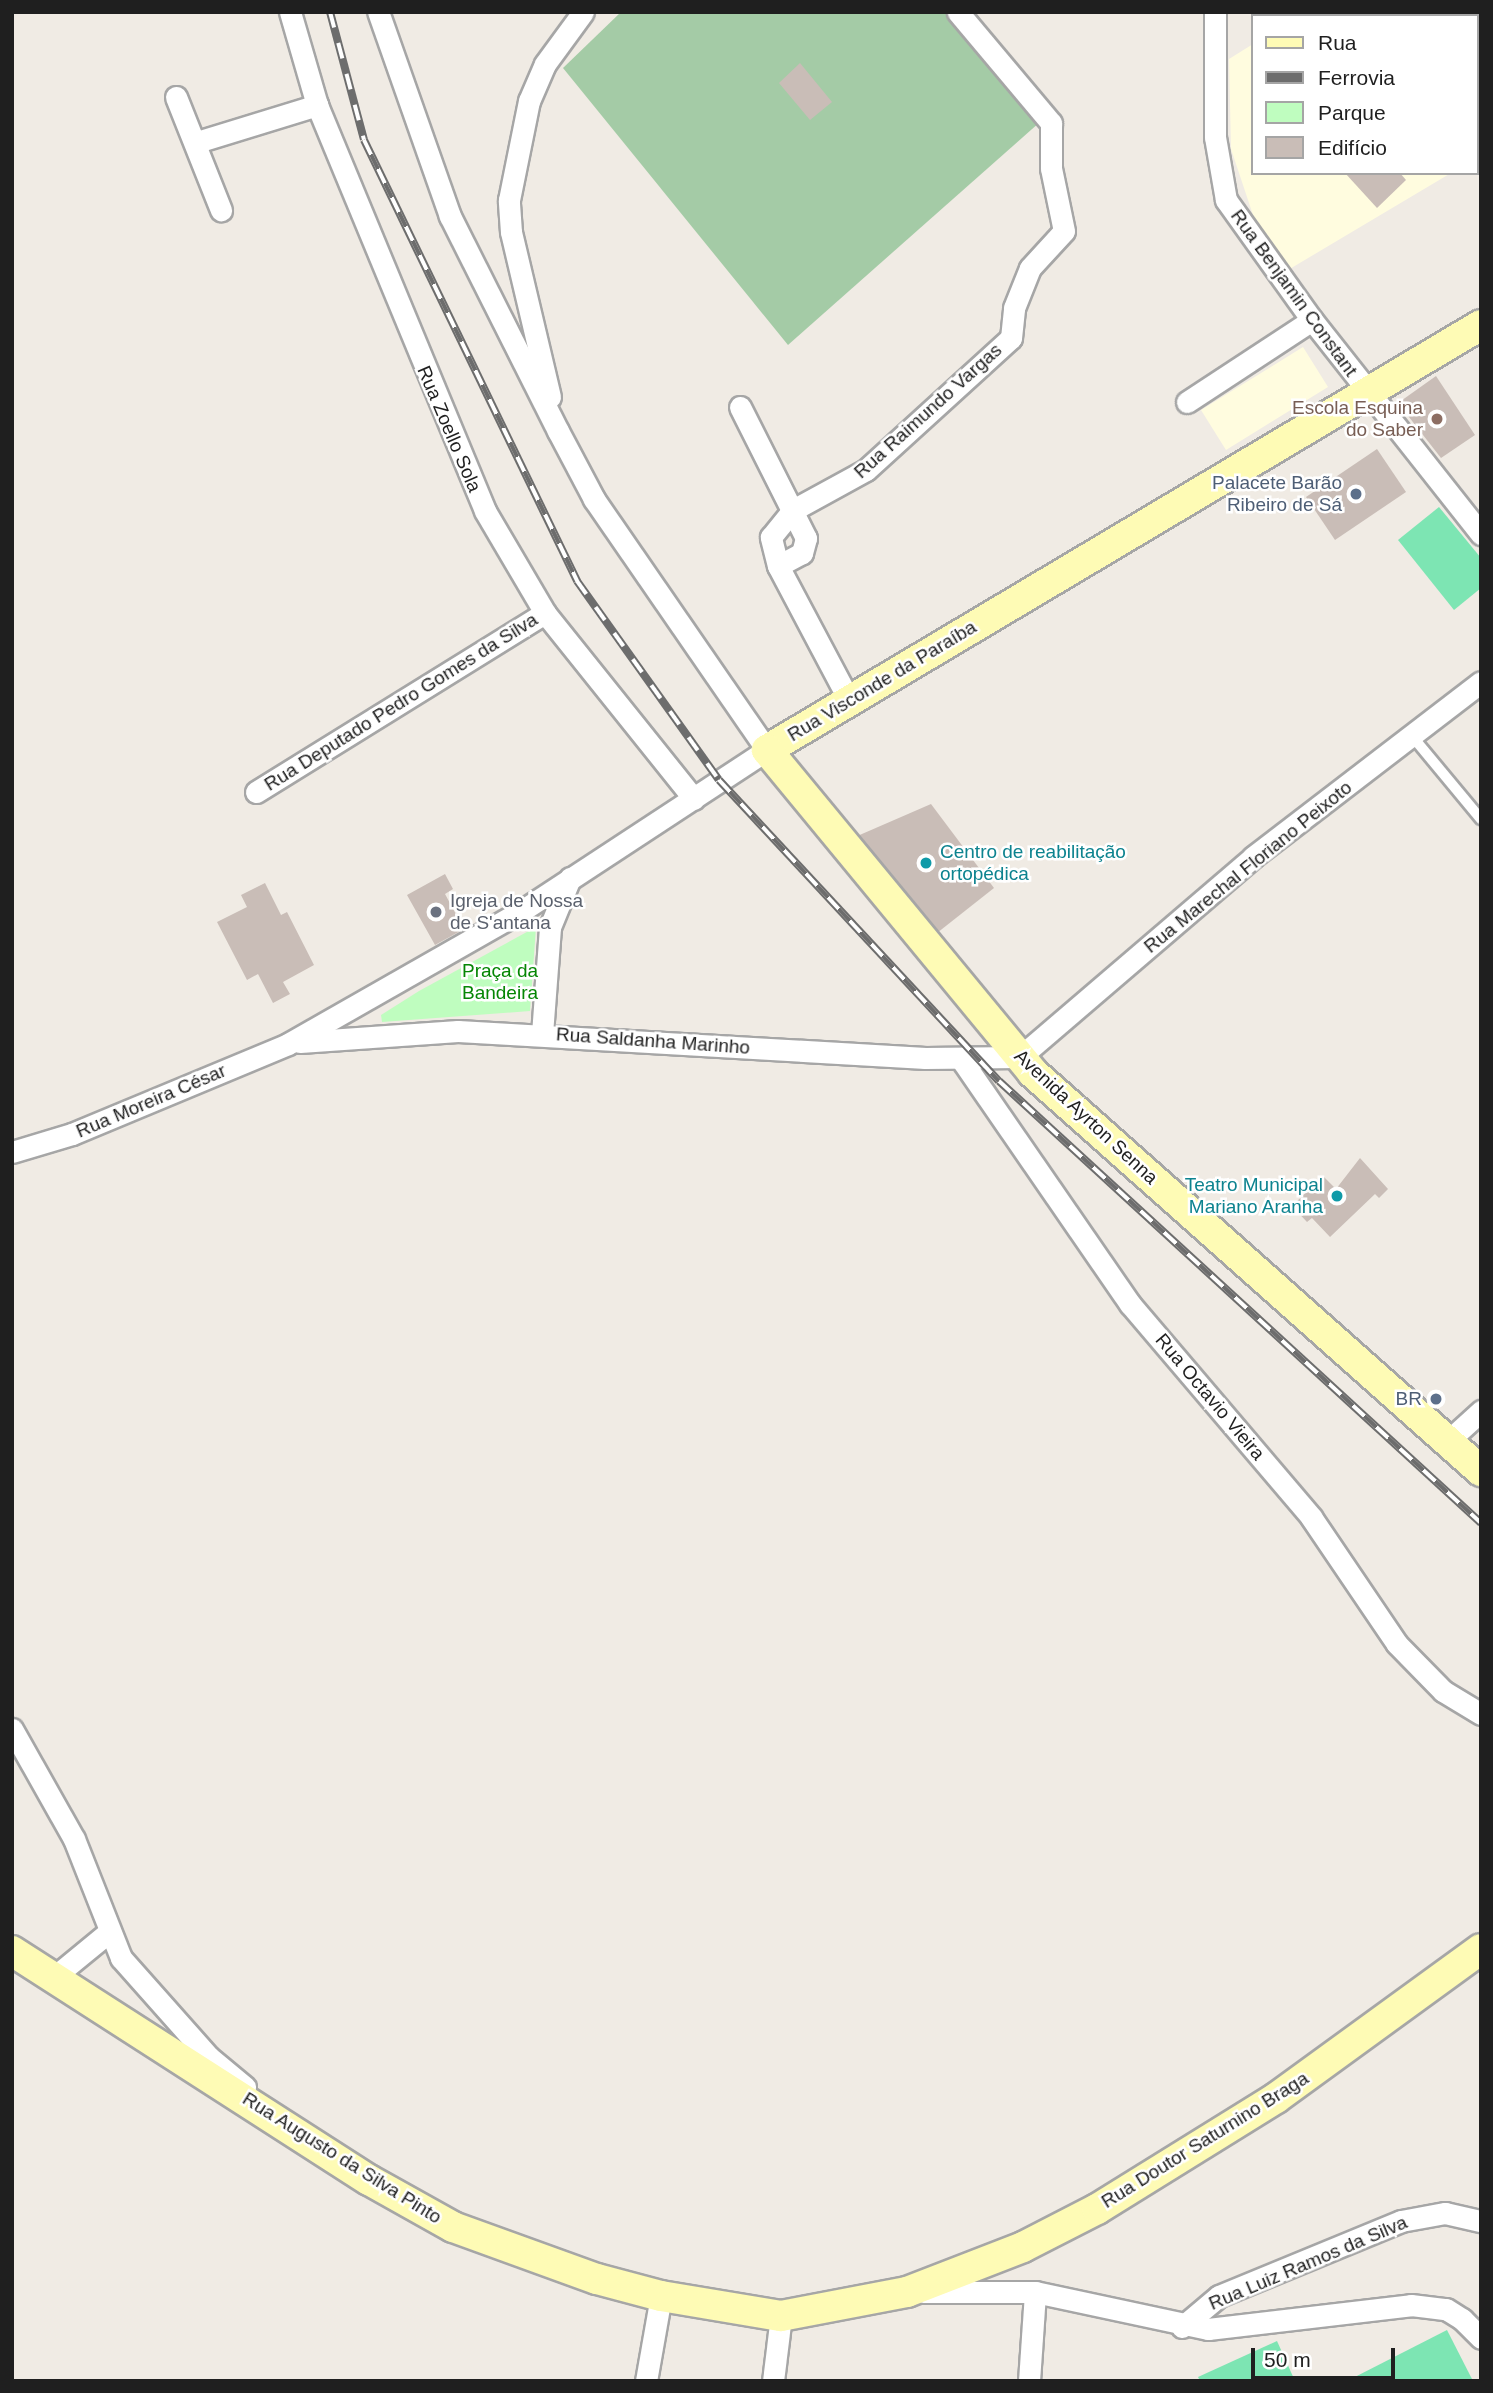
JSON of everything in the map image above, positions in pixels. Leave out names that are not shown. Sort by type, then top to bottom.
[{"type":"main road","name":"Rua Visconde da Paraíba","points":[[767,750],[1369,394],[1481,324]]},
{"type":"main road","name":"Avenida Ayrton Senna","points":[[767,750],[1020,1057],[1481,1471]]},
{"type":"main road","name":"Rua Augusto da Silva Pinto","points":[[12,1951],[306,2137],[369,2180],[453,2227],[539,2260],[661,2296],[781,2316],[907,2292]]},
{"type":"main road","name":"Rua Doutor Saturnino Braga","points":[[907,2292],[1023,2246],[1109,2202],[1276,2098],[1477,1955]]},
{"type":"street","name":"Rua Zoello Sola","points":[[290,12],[317,105],[485,511],[545,613],[694,799]]},
{"type":"street","points":[[378,12],[450,216],[558,430],[608,520],[767,750]]},
{"type":"street","points":[[556,12],[564,33]]},
{"type":"street","points":[[558,430],[511,232],[509,200],[529,101],[564,33],[583,12]]},
{"type":"street","name":"Rua Raimundo Vargas","points":[[778,566],[771,537],[793,510],[866,470],[1011,338],[1014,308],[1030,268],[1064,231],[1051,168],[1051,124],[958,12]]},
{"type":"street","name":"Rua Benjamin Constant","points":[[1215,12],[1215,137],[1221,185],[1250,236],[1312,320],[1481,534]]},
{"type":"street","points":[[176,97],[197,142],[221,210]]},
{"type":"street","points":[[197,142],[317,105]]},
{"type":"street","points":[[1187,402],[1312,320]]},
{"type":"street","points":[[740,407],[793,510],[806,544],[802,553],[778,566],[849,700]]},
{"type":"street","name":"Rua Deputado Pedro Gomes da Silva","points":[[257,792],[545,613]]},
{"type":"street","name":"Rua Marechal Floriano Peixoto","points":[[1020,1057],[1254,857],[1481,682]]},
{"type":"street","name":"Rua Visconde da Paraíba","points":[[288,1044],[523,909],[767,750]]},
{"type":"street","points":[[542,1034],[550,927],[570,878]]},
{"type":"street","points":[[523,909],[550,927]]},
{"type":"street","name":"Rua Saldanha Marinho","points":[[288,1044],[402,1032],[542,1034],[961,1059],[1020,1057]]},
{"type":"street","name":"Rua Moreira César","points":[[12,1152],[72,1134],[288,1044]]},
{"type":"street","name":"Rua Octavio Vieira","points":[[961,1059],[1130,1304],[1311,1517],[1397,1644],[1443,1691],[1481,1714]]},
{"type":"street","points":[[1448,1441],[1481,1410]]},
{"type":"street","points":[[12,1729],[75,1839],[121,1958],[159,2005],[209,2057],[306,2137]]},
{"type":"street","points":[[54,1977],[110,1931]]},
{"type":"street","name":"Rua Luiz Ramos da Silva","points":[[1182,2327],[1219,2297],[1401,2221],[1445,2213],[1481,2221]]},
{"type":"street","name":"Rua Luiz Ramos da Silva","points":[[907,2292],[1035,2292],[1182,2327],[1241,2327],[1411,2305],[1446,2309],[1462,2319],[1481,2338]]},
{"type":"street","points":[[1029,2381],[1035,2292]]},
{"type":"street","points":[[646,2381],[661,2296]]},
{"type":"street","points":[[773,2381],[781,2316]]},
{"type":"lane","points":[[1412,736],[1481,819]]},
{"type":"shaded area","points":[[1252,45],[1252,175],[1448,175],[1288,270],[1256,224],[1231,149],[1229,59]]},
{"type":"shaded area","points":[[1303,347],[1328,387],[1226,450],[1201,410]]},
{"type":"green space","points":[[621,12],[944,12],[1040,122],[788,345],[563,68]]},
{"type":"green space","points":[[1439,507],[1481,558],[1481,588],[1454,610],[1398,540]]},
{"type":"green space","name":"Praça da Bandeira","points":[[536,927],[530,1011],[382,1022],[381,1015],[419,991]]},
{"type":"green space","points":[[1447,2330],[1473,2381],[1347,2381]]},
{"type":"green space","points":[[1277,2341],[1295,2381],[1200,2381],[1198,2377]]},
{"type":"building","points":[[1341,12],[1342,14],[1325,14]]},
{"type":"building","points":[[800,63],[832,102],[810,120],[779,83]]},
{"type":"building","points":[[1347,175],[1402,175],[1406,180],[1377,208]]},
{"type":"building","name":"Escola Esquina do Saber","points":[[1436,376],[1475,435],[1441,458],[1398,403]]},
{"type":"building","name":"Palacete Barão Ribeiro de Sá","points":[[1377,449],[1406,492],[1335,540],[1306,497]]},
{"type":"building","name":"Centro de reabilitação ortopédica","points":[[931,804],[994,888],[937,933],[855,837]]},
{"type":"building","name":"Igreja de Nossa de S'antana","points":[[445,874],[453,889],[445,894],[464,929],[435,945],[407,895]]},
{"type":"building","points":[[265,883],[281,915],[287,912],[314,965],[283,982],[290,994],[273,1003],[258,974],[247,980],[217,922],[247,907],[241,895]]},
{"type":"building","name":"Teatro Municipal Mariano Aranha","points":[[1360,1158],[1388,1189],[1379,1198],[1375,1194],[1330,1237],[1312,1218],[1307,1222],[1292,1206],[1323,1176],[1336,1189]]},
{"type":"railway","points":[[330,12],[364,140],[577,581],[719,780],[999,1081],[1481,1523]]},
{"type":"place","name":"Escola Esquina do Saber","points":[[1437,419]]},
{"type":"place","name":"Palacete Barão Ribeiro de Sá","points":[[1356,494]]},
{"type":"place","name":"Centro de reabilitação ortopédica","points":[[926,863]]},
{"type":"place","name":"Igreja de Nossa de S'antana","points":[[436,912]]},
{"type":"place","name":"Teatro Municipal Mariano Aranha","points":[[1337,1196]]},
{"type":"place","name":"BR","points":[[1436,1399]]}]
